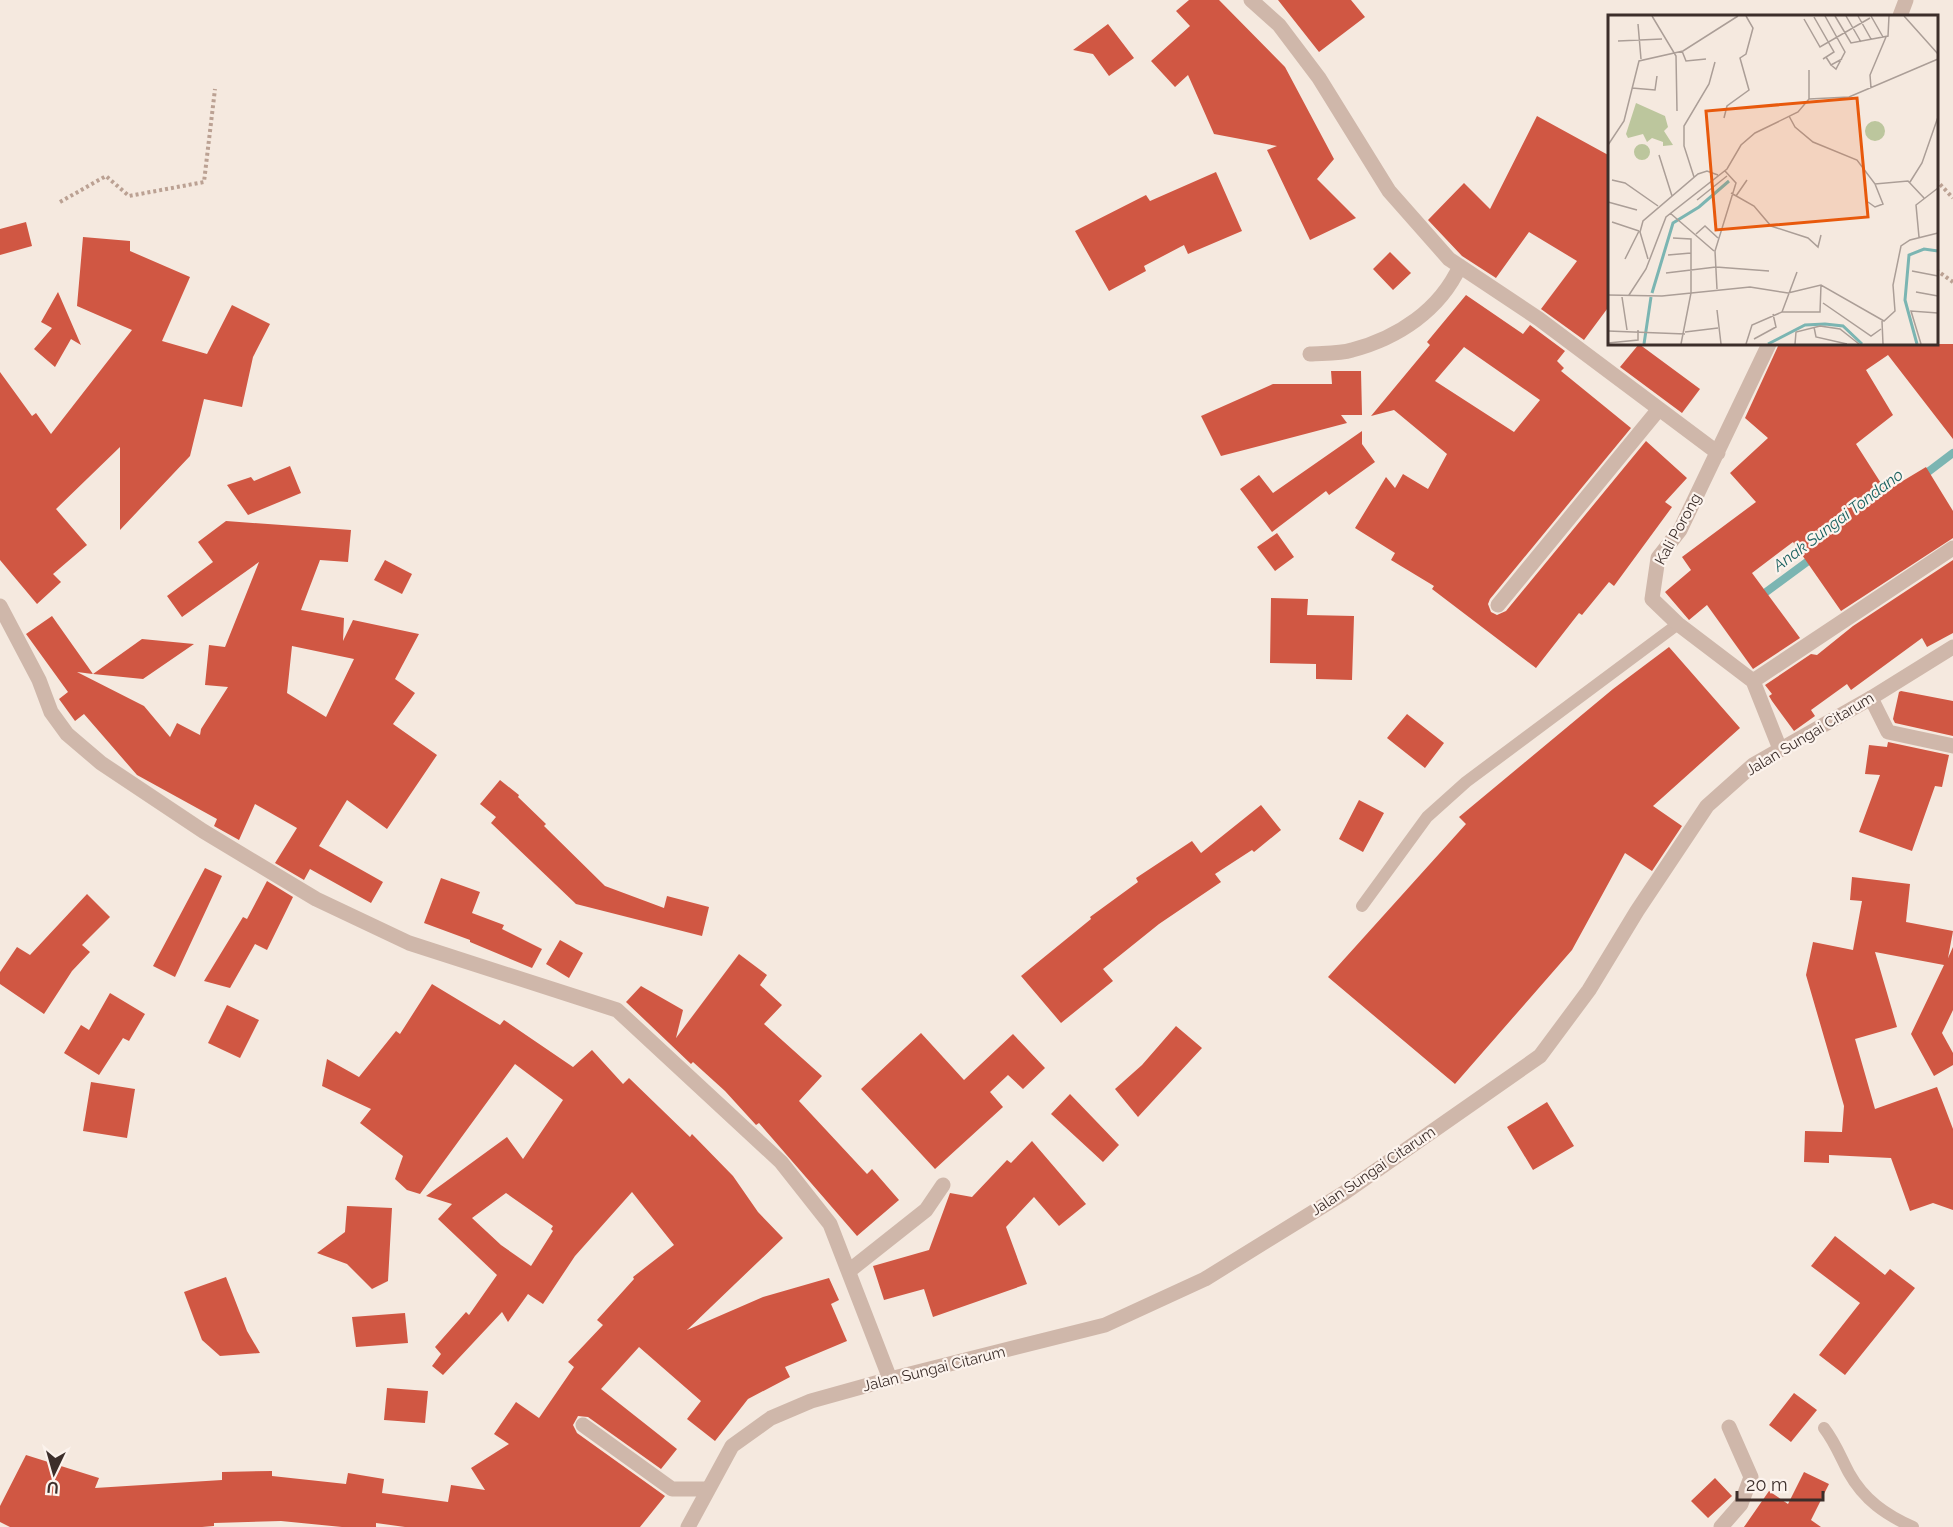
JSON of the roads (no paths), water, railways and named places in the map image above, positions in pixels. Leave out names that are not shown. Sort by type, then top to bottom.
[{"type":"street","points":[[1251,0],[1279,26],[1319,78],[1389,191],[1449,259],[1539,319],[1718,453]]},
{"type":"street","points":[[1900,15],[1906,0]]},
{"type":"street","points":[[1310,354],[1351,351],[1411,324],[1451,285],[1460,266]]},
{"type":"street","name":"Kali Porong","points":[[1752,681],[1678,624],[1652,599],[1658,558],[1680,530],[1769,345]]},
{"type":"street","points":[[1498,605],[1659,409]]},
{"type":"street","points":[[1780,749],[1752,681],[1953,548]]},
{"type":"street","points":[[0,606],[39,680],[51,712],[67,734],[101,763],[202,831],[316,899],[409,943],[617,1010],[781,1162],[830,1224],[890,1379]]},
{"type":"street","name":"Jalan Sungai Citarum","points":[[688,1527],[732,1446],[771,1418],[812,1401],[890,1379],[1105,1324],[1205,1279],[1344,1193],[1511,1077],[1540,1056],[1589,990],[1637,910],[1707,806],[1753,765],[1871,698],[1953,647]]},
{"type":"street","points":[[1871,698],[1888,732],[1953,746]]},
{"type":"street","points":[[849,1271],[926,1210],[943,1185]]},
{"type":"street","points":[[583,1425],[672,1489],[707,1489]]},
{"type":"street","points":[[1721,1527],[1741,1504],[1751,1477],[1729,1427]]},
{"type":"lane","points":[[1362,906],[1427,817],[1466,782],[1678,624]]},
{"type":"lane","points":[[1824,1428],[1835,1442],[1858,1488],[1872,1504],[1913,1527]]},
{"type":"waterway","name":"Anak Sungai Tondano","points":[[1920,478],[1953,453]]},
{"type":"waterway","name":"Anak Sungai Tondano","points":[[1758,598],[1815,556]]}]
